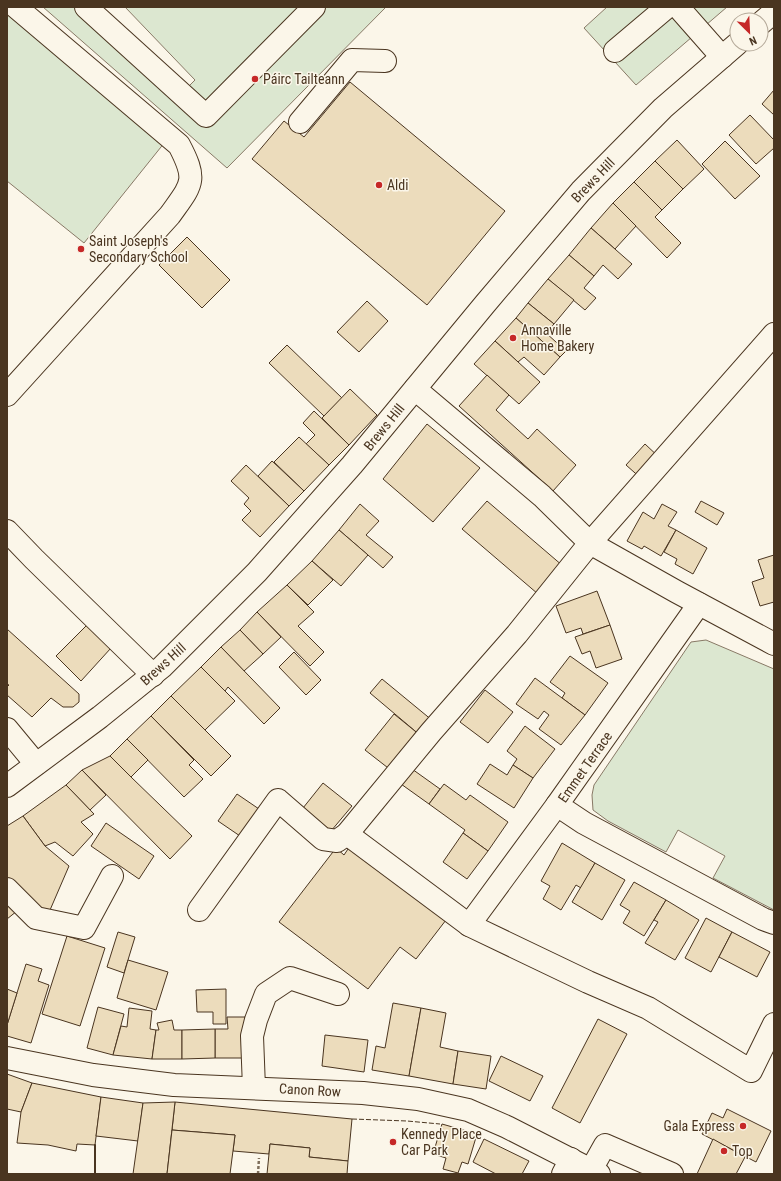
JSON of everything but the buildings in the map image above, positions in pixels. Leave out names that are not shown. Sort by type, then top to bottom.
[{"type":"street","points":[[7,395],[170,216],[188,190],[192,177],[187,159],[179,145],[16,7]]},
{"type":"street","points":[[86,7],[206,116],[314,7]]},
{"type":"street","points":[[615,51],[667,7]]},
{"type":"street","points":[[678,7],[729,50]]},
{"type":"street","name":"Brews Hill","points":[[7,786],[100,717],[162,668],[257,572],[352,465],[581,191],[663,108],[729,50]]},
{"type":"street","points":[[300,122],[352,60],[385,61]]},
{"type":"street","points":[[199,910],[278,800],[323,839],[337,841],[347,834],[431,732],[517,634],[590,543],[774,334]]},
{"type":"street","points":[[415,389],[542,496],[590,543],[774,644]]},
{"type":"street","points":[[7,531],[34,560],[153,675]]},
{"type":"street","name":"Emmet Terrace","points":[[699,604],[557,806],[584,823],[756,916],[774,923]]},
{"type":"street","points":[[7,729],[36,764]]},
{"type":"street","points":[[469,925],[557,806]]},
{"type":"street","points":[[347,834],[469,925],[588,982],[648,1008],[751,1071],[774,1024]]},
{"type":"street","points":[[7,889],[36,918],[84,928],[112,876]]},
{"type":"street","points":[[254,1088],[252,1036],[256,1020],[266,994],[290,978],[338,994]]},
{"type":"street","name":"Canon Row","points":[[7,1058],[93,1075],[174,1086],[363,1093],[418,1099],[468,1110],[507,1127],[567,1167],[595,1172]]},
{"type":"street","points":[[595,1172],[605,1145],[672,1174]]},
{"type":"path","points":[[258,1174],[259,1158]]},
{"type":"green space","name":"Páirc Tailteann","points":[[43,7],[98,7],[181,94],[195,80],[125,7],[386,7],[227,168]]},
{"type":"green space","points":[[607,7],[727,7],[636,85],[584,28]]},
{"type":"green space","points":[[7,13],[165,142],[84,243],[7,181]]},
{"type":"green space","points":[[706,640],[774,669],[774,910],[713,878],[725,856],[678,830],[666,852],[608,821],[593,810],[592,795],[594,785],[691,642]]},
{"type":"fence","points":[[352,1119],[440,1124]]},
{"type":"wall","points":[[95,1145],[95,1174]]},
{"type":"place","name":"Páirc Tailteann","points":[[255,79]]},
{"type":"place","name":"Aldi","points":[[379,185]]},
{"type":"place","name":"Saint Joseph's Secondary School","points":[[81,249]]},
{"type":"place","name":"Annaville Home Bakery","points":[[513,338]]},
{"type":"place","name":"Gala Express","points":[[743,1126]]},
{"type":"place","name":"Kennedy Place Car Park","points":[[393,1142]]},
{"type":"place","name":"Top","points":[[724,1151]]}]
